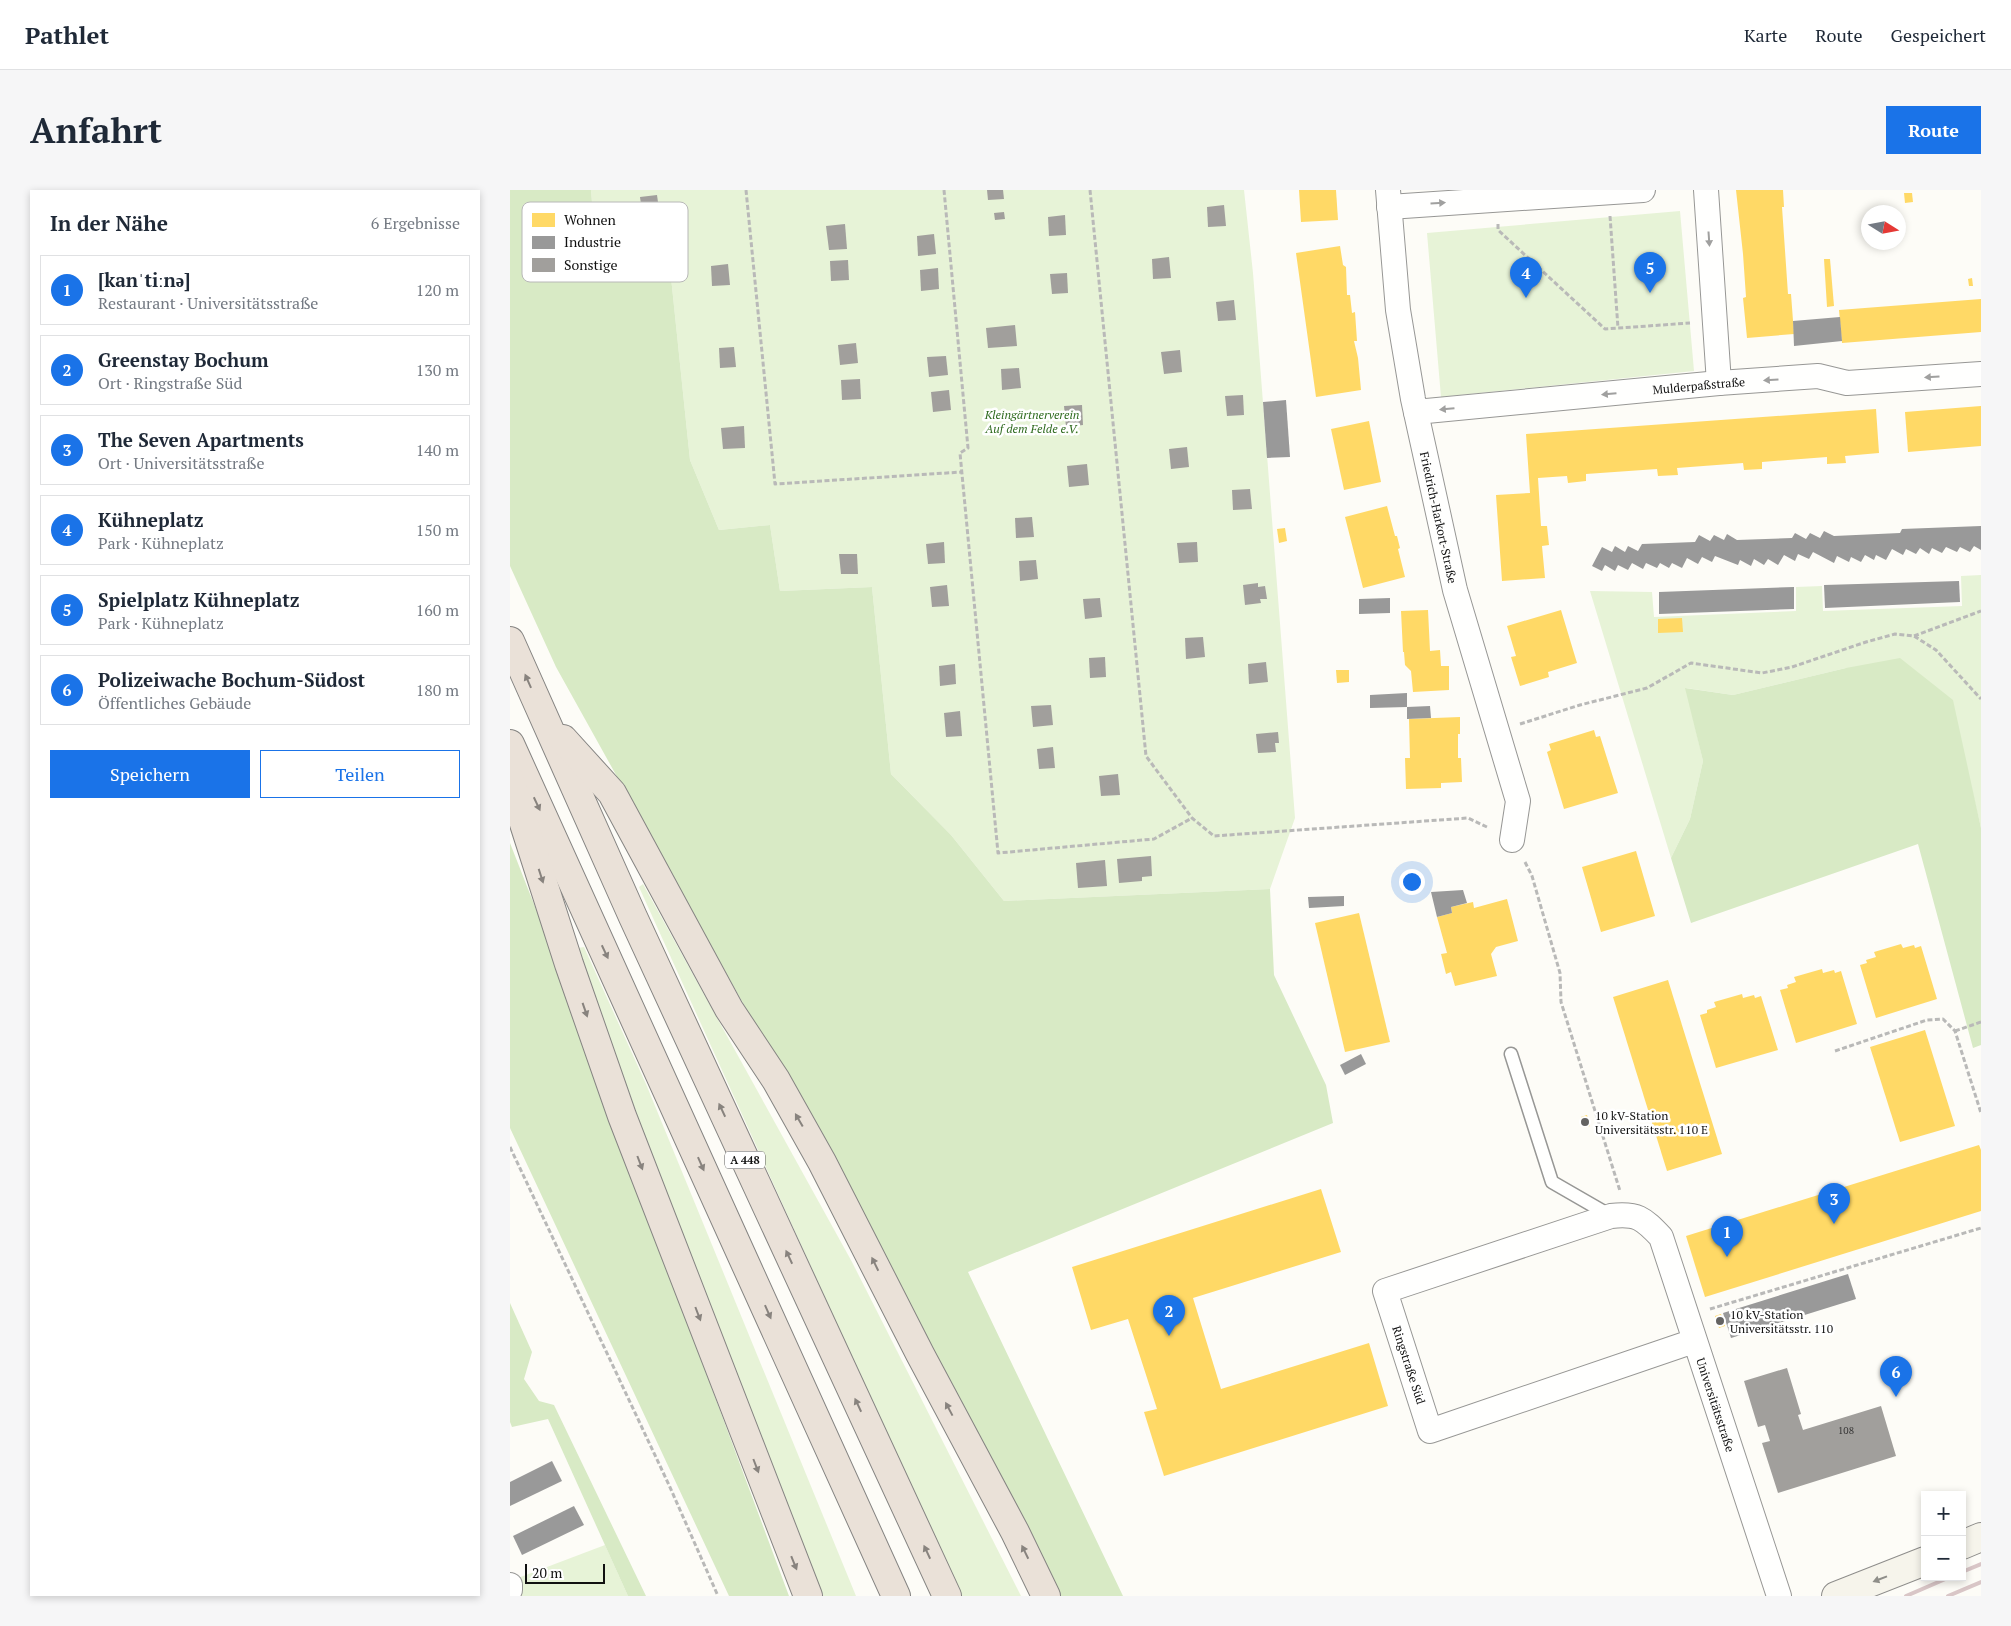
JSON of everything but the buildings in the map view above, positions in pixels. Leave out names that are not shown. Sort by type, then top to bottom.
[{"type":"highway","name":"A 448","points":[[510,641],[633,917],[947,1596]]},
{"type":"highway","points":[[546,721],[612,793],[729,1009],[776,1080],[822,1162],[1046,1596]]},
{"type":"highway","points":[[510,744],[896,1596]]},
{"type":"highway","points":[[510,780],[569,964],[622,1116],[720,1374],[808,1596]]},
{"type":"main road","points":[[1966,1543],[1981,1537]]},
{"type":"main road","points":[[1836,1596],[1921,1563]]},
{"type":"street","points":[[1389,198],[1497,199],[1643,190]]},
{"type":"street","points":[[1706,190],[1719,383]]},
{"type":"street","name":"Friedrich-Harkort-Straße","points":[[1389,198],[1398,310],[1416,412],[1452,579],[1518,801],[1512,840]]},
{"type":"street","name":"Mulderpaßstraße","points":[[1416,412],[1719,383],[1818,376],[1847,383],[1981,374]]},
{"type":"street","name":"Universitätsstraße","points":[[1627,1217],[1660,1237],[1779,1596]]},
{"type":"street","name":"Ringstraße Süd","points":[[1627,1217],[1385,1291],[1430,1431],[1694,1341]]},
{"type":"street","points":[[510,1585],[510,1590]]},
{"type":"lane","points":[[1511,1054],[1552,1182],[1627,1217]]},
{"type":"path","points":[[746,190],[775,484],[962,472]]},
{"type":"path","points":[[944,190],[968,448],[960,453],[998,853],[1154,839],[1192,818]]},
{"type":"path","points":[[1090,190],[1146,756],[1192,818],[1214,836],[1468,818],[1512,840],[1532,876],[1560,973],[1561,1002],[1627,1217]]},
{"type":"path","points":[[1608,192],[1618,328]]},
{"type":"path","points":[[1497,199],[1498,230],[1605,329],[1715,322]]},
{"type":"path","points":[[1914,636],[1981,611]]},
{"type":"path","points":[[1497,732],[1580,705],[1647,688],[1691,663],[1762,673],[1792,667],[1895,634],[1914,636],[1936,650],[1981,699]]},
{"type":"path","points":[[1835,1051],[1927,1020],[1943,1019],[1955,1031],[1981,1113]]},
{"type":"path","points":[[1955,1031],[1981,1022]]},
{"type":"path","points":[[510,1147],[669,1485],[718,1596]]},
{"type":"path","points":[[1685,1316],[1981,1228]]},
{"type":"green space","points":[[510,190],[591,190],[592,202],[522,202],[522,282],[672,282],[690,460],[719,530],[770,525],[780,591],[872,587],[891,774],[951,835],[1004,901],[1270,889],[1274,975],[1326,1085],[1333,1123],[968,1272],[1123,1596],[1059,1596],[838,1174],[556,667],[510,566]]},
{"type":"green space","name":"Kleingärtnerverein Auf dem Felde e.V.","points":[[591,190],[1244,190],[1253,273],[1295,818],[1270,889],[1004,901],[951,835],[891,774],[872,587],[780,591],[770,525],[719,530],[690,460],[672,282],[688,282],[688,202],[592,202]]},
{"type":"green space","points":[[1680,211],[1694,371],[1441,397],[1427,233]]},
{"type":"green space","points":[[1981,575],[1981,828],[1968,773],[1846,668],[1733,695],[1686,688],[1703,761],[1690,819],[1671,858],[1590,591],[1652,592],[1654,617],[1796,611],[1796,587],[1822,586],[1823,611],[1962,606],[1961,576]]},
{"type":"green space","points":[[1900,658],[1953,700],[1981,828],[1981,1045],[1973,1048],[1918,844],[1691,923],[1671,858],[1690,819],[1703,761],[1685,688],[1733,695],[1846,668]]},
{"type":"green space","points":[[510,843],[559,968],[612,1120],[789,1596],[729,1596],[510,1128]]},
{"type":"green space","points":[[643,884],[852,1262],[1021,1596],[960,1596],[639,887]]},
{"type":"green space","points":[[584,947],[646,1084],[856,1596],[823,1596],[757,1436],[665,1193],[578,948]]},
{"type":"green space","points":[[510,1303],[532,1352],[524,1379],[539,1401],[554,1405],[646,1596],[628,1596],[548,1419],[512,1427],[510,1422]]},
{"type":"green space","points":[[605,1545],[628,1596],[510,1596],[510,1581]]},
{"type":"railway","points":[[1966,1570],[1981,1564]]},
{"type":"railway","points":[[1906,1596],[1941,1581]]},
{"type":"railway","points":[[1948,1596],[1981,1582]]},
{"type":"place","name":"Spielplatz Kühneplatz","points":[[1650,293]]},
{"type":"place","name":"Kühneplatz","points":[[1526,298]]},
{"type":"place","name":"10 kV-Station Universitätsstr. 110 E","points":[[1585,1122]]},
{"type":"place","name":"The Seven Apartments","points":[[1834,1224]]},
{"type":"place","name":"[kanˈtiːnə]","points":[[1727,1257]]},
{"type":"place","name":"10 kV-Station Universitätsstr. 110","points":[[1720,1321]]},
{"type":"place","name":"Greenstay Bochum","points":[[1169,1336]]},
{"type":"place","name":"Polizeiwache Bochum-Südost","points":[[1896,1397]]}]
